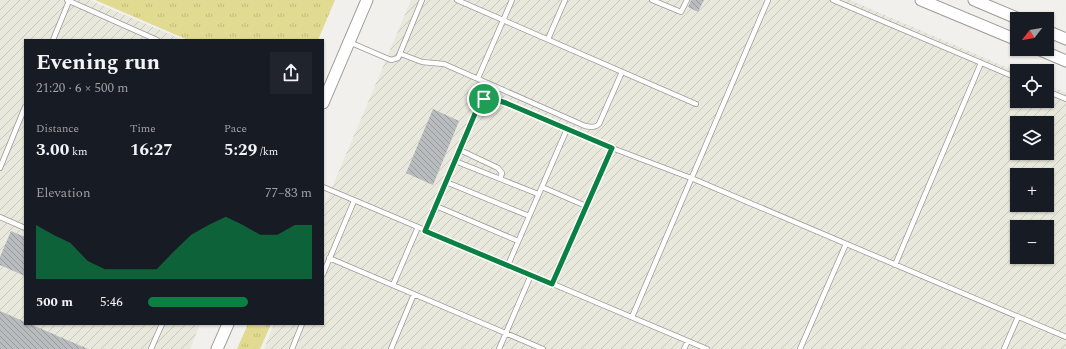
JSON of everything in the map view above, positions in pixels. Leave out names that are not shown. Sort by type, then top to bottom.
[{"type":"street","points":[[324,101],[367,0]]},
{"type":"street","points":[[921,0],[1010,37]]},
{"type":"street","points":[[978,1],[1010,15]]},
{"type":"street","points":[[1054,34],[1066,39]]},
{"type":"street","points":[[1054,56],[1066,61]]},
{"type":"street","points":[[218,349],[227,325]]},
{"type":"lane","points":[[349,42],[391,60],[398,58],[422,0]]},
{"type":"lane","points":[[457,0],[696,104]]},
{"type":"lane","points":[[478,78],[512,0]]},
{"type":"lane","points":[[548,39],[565,0]]},
{"type":"lane","points":[[652,0],[681,12],[687,0]]},
{"type":"lane","points":[[632,317],[768,0]]},
{"type":"lane","points":[[833,0],[1010,75]]},
{"type":"lane","points":[[53,39],[68,1],[155,39]]},
{"type":"lane","points":[[400,54],[422,62],[444,64],[585,126],[591,127],[596,127],[599,124],[622,72]]},
{"type":"lane","points":[[895,265],[981,63]]},
{"type":"lane","points":[[1054,94],[1066,99]]},
{"type":"lane","points":[[425,231],[480,102],[487,97],[612,148],[691,178],[1066,337]]},
{"type":"lane","points":[[0,168],[24,109]]},
{"type":"lane","points":[[508,265],[567,129]]},
{"type":"lane","points":[[552,284],[612,148]]},
{"type":"lane","points":[[460,150],[498,168],[502,173],[500,179]]},
{"type":"lane","points":[[455,161],[538,194]]},
{"type":"lane","points":[[446,182],[529,216]]},
{"type":"lane","points":[[324,187],[707,349]]},
{"type":"lane","points":[[542,187],[586,206]]},
{"type":"lane","points":[[324,272],[354,201]]},
{"type":"lane","points":[[436,206],[518,242]]},
{"type":"lane","points":[[0,217],[24,228]]},
{"type":"lane","points":[[393,285],[418,227]]},
{"type":"lane","points":[[800,349],[846,244]]},
{"type":"lane","points":[[330,258],[543,349]]},
{"type":"lane","points":[[499,349],[531,275]]},
{"type":"lane","points":[[391,349],[414,294]]},
{"type":"lane","points":[[1004,349],[1018,317]]},
{"type":"lane","points":[[151,349],[162,325]]},
{"type":"lane","points":[[292,349],[302,325]]},
{"type":"lane","points":[[684,349],[688,341]]},
{"type":"shaded area","points":[[0,0],[89,0],[182,39],[24,39],[24,325],[200,325],[190,349],[0,349]]},
{"type":"shaded area","points":[[411,0],[850,0],[1010,69],[1010,108],[1054,108],[1054,88],[1066,93],[1066,349],[264,349],[274,325],[324,325],[324,207]]},
{"type":"green space","points":[[95,0],[335,0],[318,39],[186,39]]},
{"type":"green space","points":[[248,325],[271,325],[260,349],[237,349]]},
{"type":"building","points":[[691,0],[704,0],[698,12],[688,7]]},
{"type":"building","points":[[433,109],[459,121],[433,185],[406,173]]},
{"type":"building","points":[[11,231],[24,237],[24,276],[0,265],[0,257]]},
{"type":"building","points":[[0,311],[24,322],[24,325],[32,325],[88,349],[0,349]]},
{"type":"route","points":[[487,97],[506,103],[612,148],[552,284],[425,231],[480,102],[484,99],[487,97]]}]
